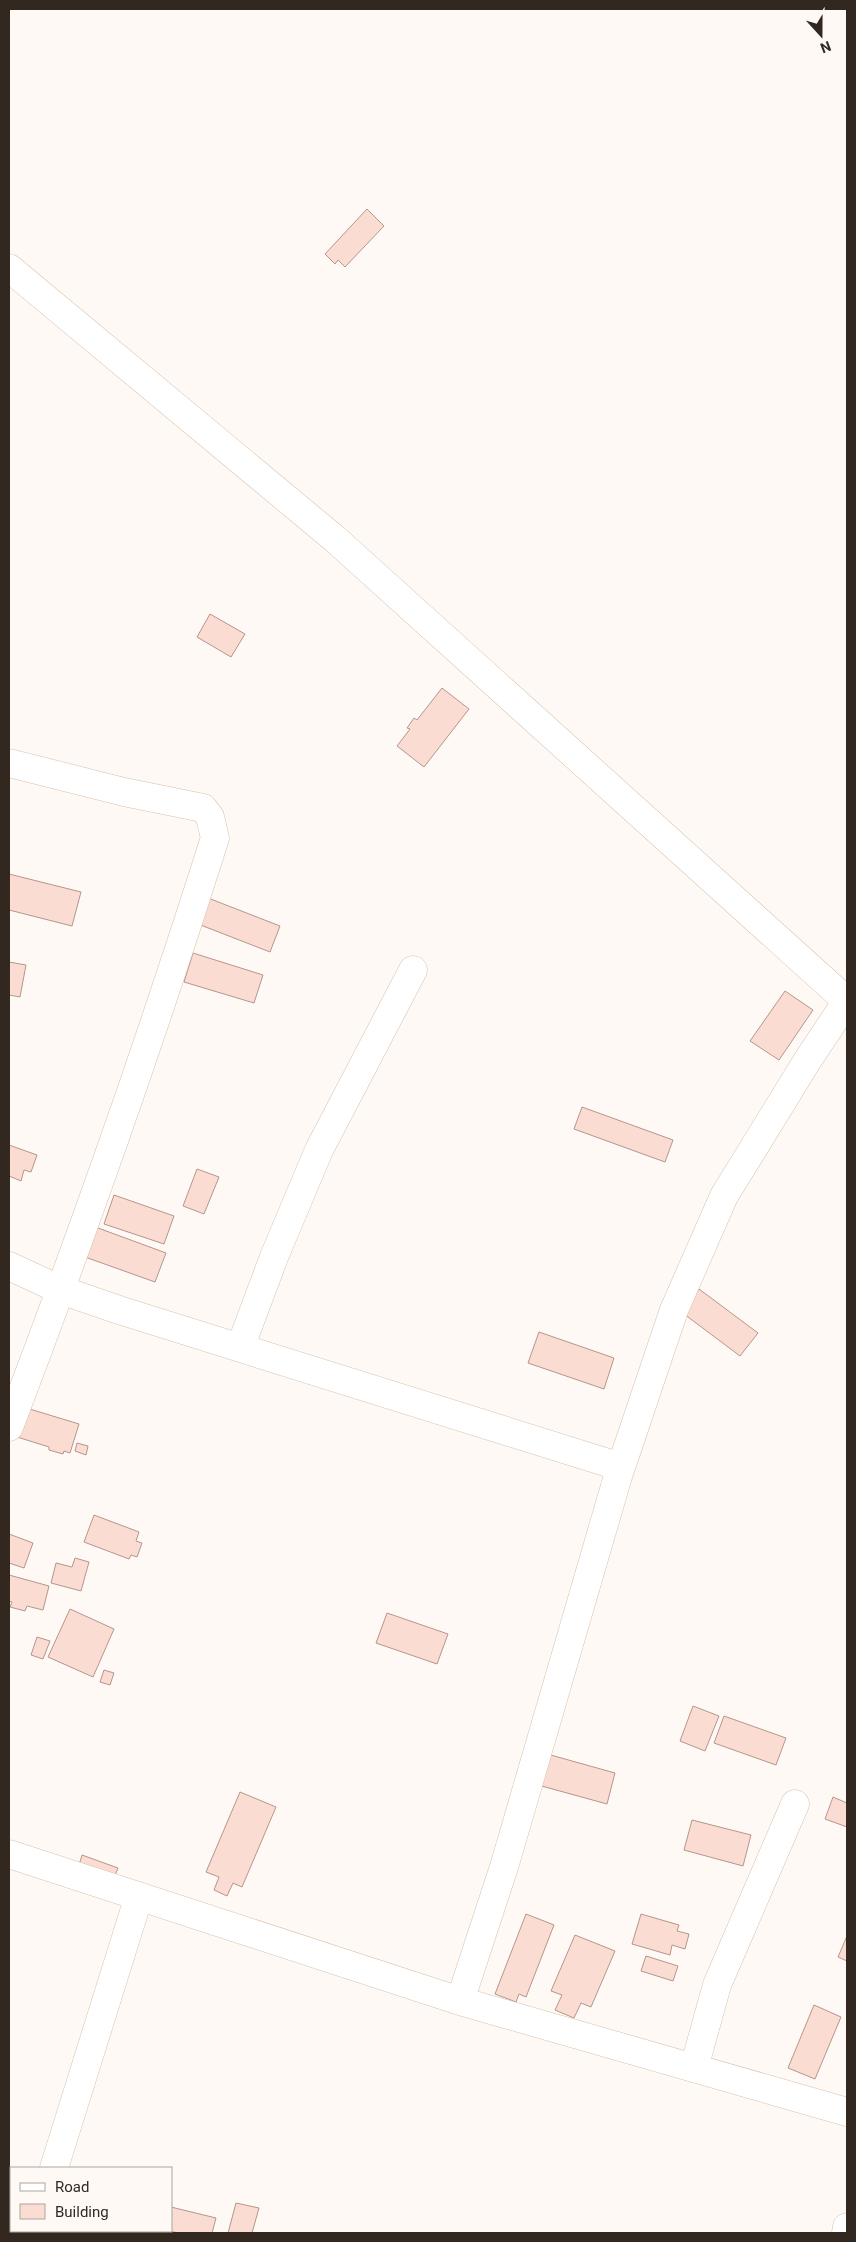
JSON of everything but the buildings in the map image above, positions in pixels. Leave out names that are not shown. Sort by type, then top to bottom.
[{"type":"street","points":[[9,268],[334,539],[847,1001],[809,1058],[724,1196],[674,1310],[621,1468],[504,1867],[460,2001]]},
{"type":"street","points":[[9,763],[124,792],[203,808],[210,816],[215,838],[126,1108],[61,1290],[9,1427]]},
{"type":"street","points":[[240,1348],[274,1257],[319,1150],[412,970]]},
{"type":"street","points":[[9,1266],[61,1290],[621,1468]]},
{"type":"street","points":[[694,2068],[717,1985],[795,1804]]},
{"type":"street","points":[[9,1854],[460,2001],[847,2112]]},
{"type":"street","points":[[54,2167],[139,1896]]},
{"type":"street","points":[[846,2233],[847,2228]]}]
